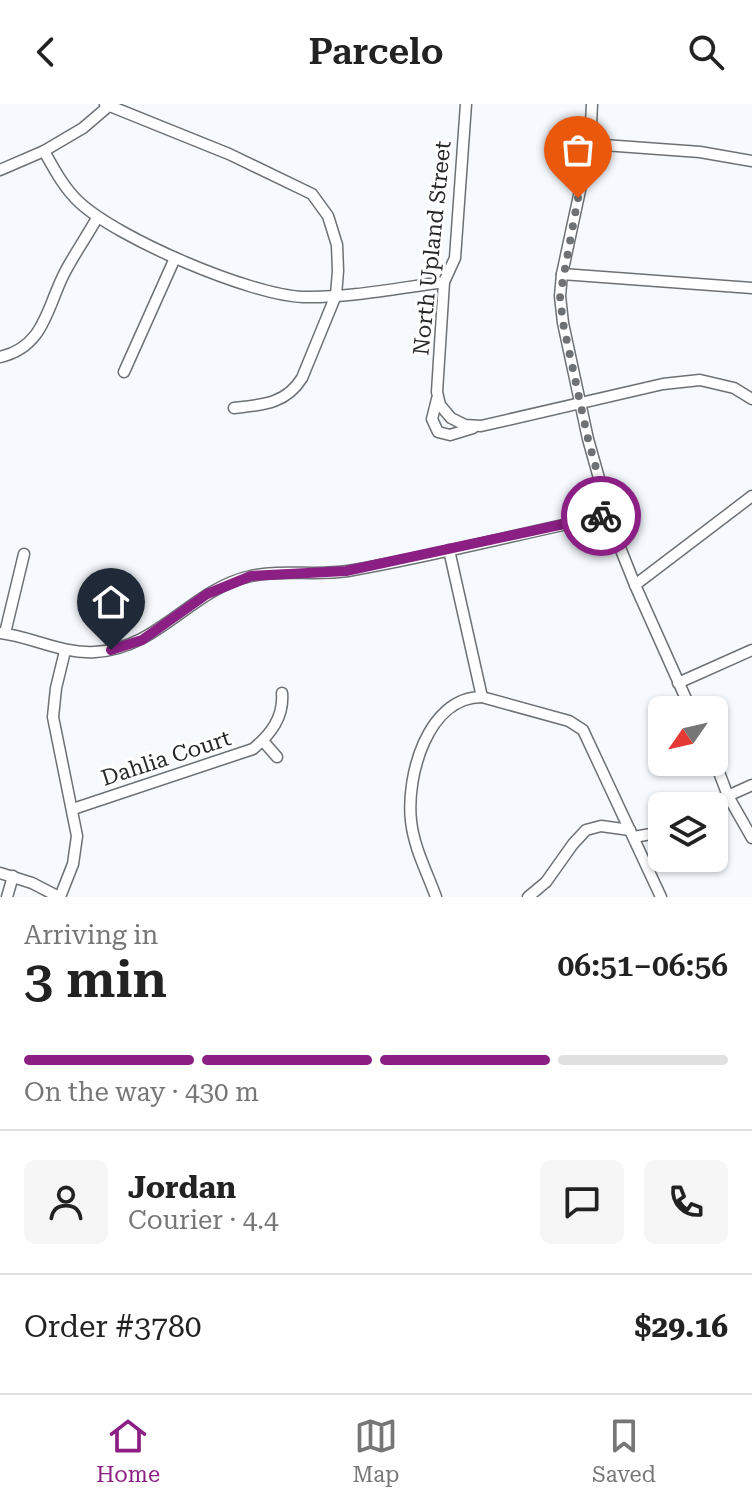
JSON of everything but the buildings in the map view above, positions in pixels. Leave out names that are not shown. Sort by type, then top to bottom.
[{"type":"street","name":"North Upland Street","points":[[466,104],[455,258],[444,282],[438,397],[432,419],[438,432],[450,435],[481,426]]},
{"type":"street","points":[[592,104],[590,144],[562,274],[560,296],[563,323],[609,515],[635,585],[684,696]]},
{"type":"street","points":[[0,170],[44,151],[83,128],[109,105],[229,154],[312,194],[328,216],[337,245],[336,295],[302,378],[293,390],[286,397],[267,404],[234,408]]},
{"type":"street","points":[[590,144],[700,152],[752,161]]},
{"type":"street","points":[[44,151],[76,200],[97,218],[175,258],[263,290],[302,297],[444,282]]},
{"type":"street","points":[[0,357],[26,345],[42,328],[63,274],[97,218]]},
{"type":"street","points":[[124,372],[175,258]]},
{"type":"street","points":[[562,274],[752,288]]},
{"type":"street","points":[[438,397],[445,413],[457,423],[481,426],[663,384],[700,380],[734,388],[752,399]]},
{"type":"street","points":[[635,585],[752,496]]},
{"type":"street","points":[[24,554],[2,633],[65,651],[95,652],[135,643],[156,632],[207,594],[251,576],[346,571],[609,515]]},
{"type":"street","points":[[449,550],[482,697]]},
{"type":"street","points":[[678,683],[752,650]]},
{"type":"street","points":[[0,873],[60,897],[76,849],[73,809],[53,717],[65,651]]},
{"type":"street","name":"Dahlia Court","points":[[73,809],[244,754],[263,741],[279,719],[282,693]]},
{"type":"street","points":[[436,897],[413,836],[411,788],[437,717],[463,699],[482,697],[569,721],[583,730],[661,897]]},
{"type":"street","points":[[263,741],[277,757]]},
{"type":"street","points":[[752,785],[728,796],[752,838]]},
{"type":"street","points":[[528,897],[546,882],[586,830],[601,826],[632,834],[648,833]]},
{"type":"street","points":[[7,897],[13,876]]},
{"type":"way so far","points":[[578,198],[560,296],[588,439],[609,515],[601,516]]},
{"type":"route","points":[[111,650],[142,640],[207,594],[251,576],[346,571],[601,516]]}]
